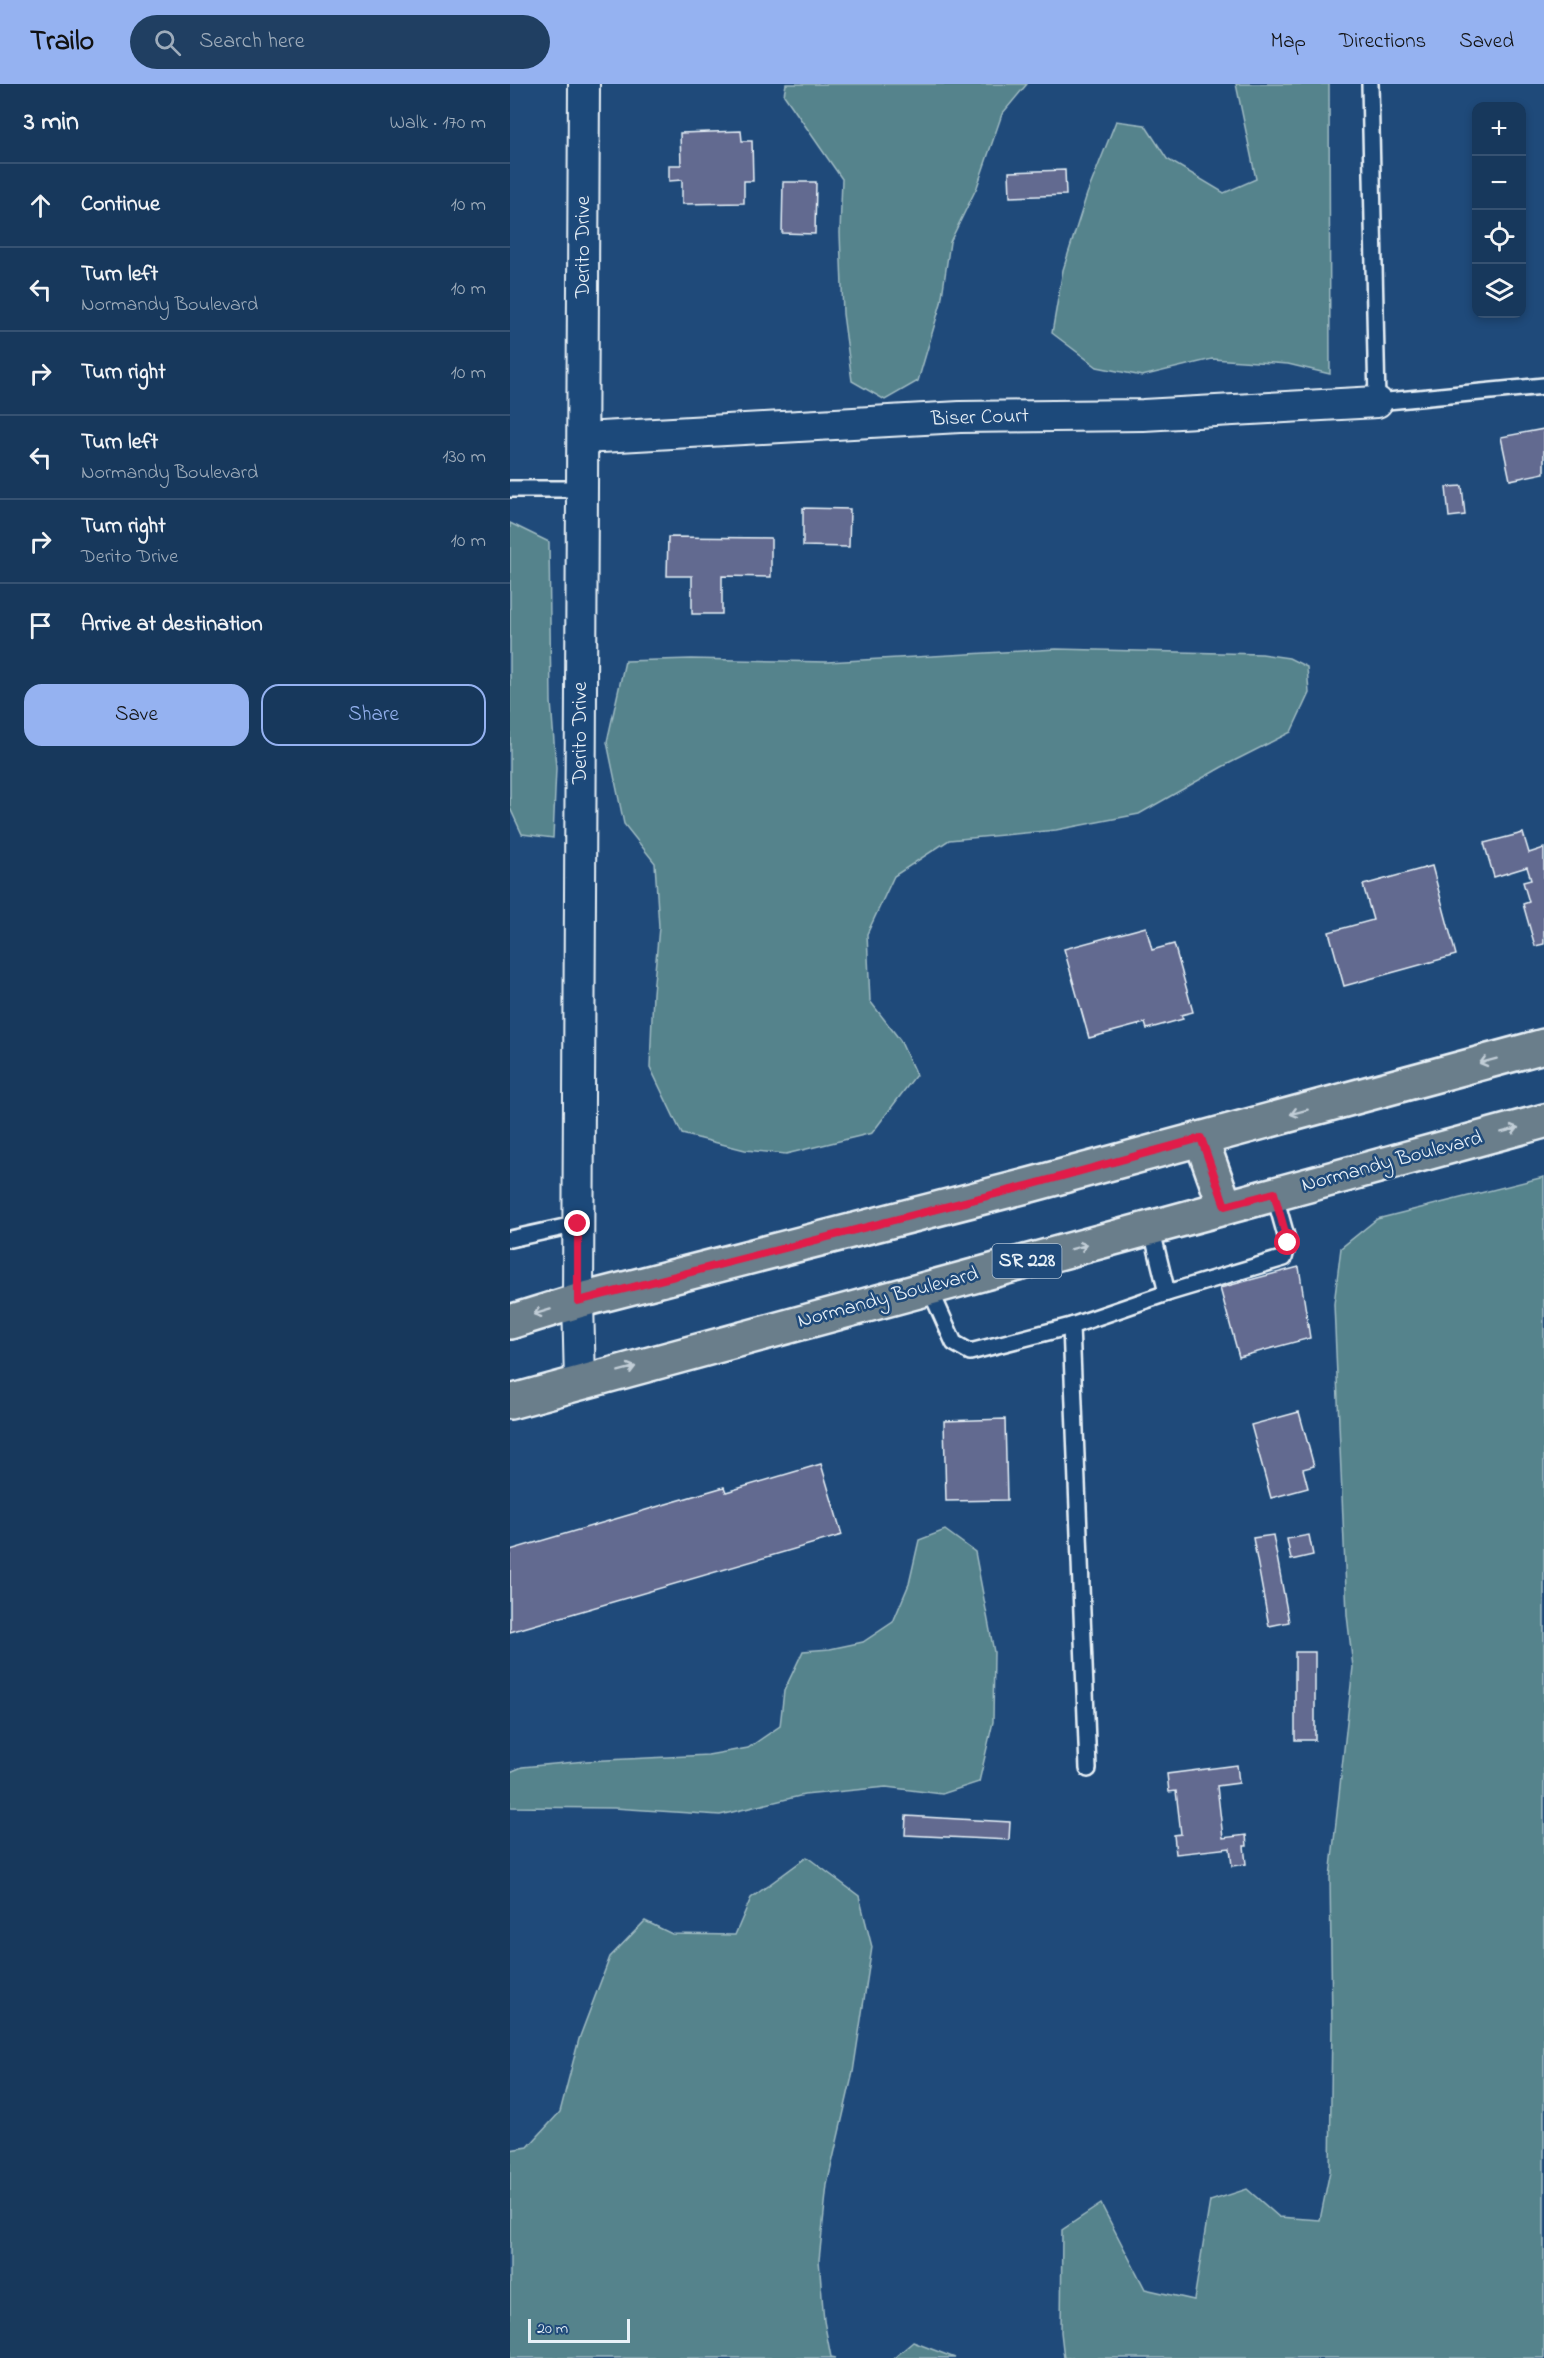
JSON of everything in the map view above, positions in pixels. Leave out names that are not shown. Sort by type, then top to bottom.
[{"type":"main road","points":[[510,1322],[578,1301],[1030,1185],[1544,1046]]},
{"type":"main road","name":"Normandy Boulevard","points":[[510,1402],[1544,1120]]},
{"type":"main road","points":[[1201,1138],[1225,1206]]},
{"type":"street","name":"Derito Drive","points":[[580,1382],[578,1224],[584,84]]},
{"type":"street","name":"Biser Court","points":[[583,438],[960,417],[1143,415],[1377,402]]},
{"type":"lane","points":[[1370,84],[1377,402],[1544,386]]},
{"type":"lane","points":[[510,489],[582,489]]},
{"type":"lane","points":[[929,1287],[954,1342],[970,1352],[1071,1326],[1167,1293],[1284,1258],[1288,1243],[1274,1193]]},
{"type":"lane","points":[[510,1239],[578,1224]]},
{"type":"lane","points":[[1151,1227],[1167,1293]]},
{"type":"lane","points":[[1071,1326],[1088,1769]]},
{"type":"green space","points":[[786,84],[1027,84],[1002,114],[977,187],[950,242],[941,303],[918,381],[885,400],[852,381],[843,314],[840,233],[842,179],[784,95]]},
{"type":"green space","points":[[1236,84],[1329,84],[1330,374],[1288,364],[1212,359],[1142,376],[1097,367],[1052,333],[1063,270],[1087,194],[1116,121],[1145,125],[1167,159],[1224,193],[1256,179]]},
{"type":"green space","points":[[510,523],[549,542],[551,702],[556,768],[553,838],[522,834],[510,808]]},
{"type":"green space","points":[[1056,649],[1262,654],[1289,658],[1307,667],[1309,693],[1291,732],[1222,767],[1139,814],[1056,830],[949,840],[894,876],[867,934],[870,1001],[900,1040],[916,1075],[872,1133],[786,1154],[745,1150],[682,1134],[650,1067],[659,927],[655,863],[624,824],[607,742],[625,661],[691,659],[827,662]]},
{"type":"green space","points":[[1544,1177],[1544,2358],[1064,2358],[1061,2332],[1062,2230],[1101,2204],[1145,2289],[1194,2300],[1210,2201],[1247,2189],[1279,2217],[1320,2220],[1330,2171],[1332,2024],[1330,1877],[1353,1667],[1347,1615],[1334,1304],[1341,1248],[1377,1219]]},
{"type":"green space","points":[[945,1530],[975,1552],[994,1652],[993,1722],[979,1782],[942,1794],[886,1787],[804,1795],[720,1815],[614,1808],[510,1807],[510,1772],[522,1767],[586,1761],[708,1755],[748,1748],[780,1726],[784,1691],[803,1651],[830,1649],[863,1642],[893,1622],[909,1584],[919,1540]]},
{"type":"green space","points":[[807,1857],[859,1896],[872,1947],[853,2072],[827,2185],[819,2260],[824,2321],[831,2357],[836,2358],[510,2358],[510,2150],[528,2147],[560,2112],[579,2039],[610,1957],[645,1921],[672,1934],[735,1935],[751,1898]]},
{"type":"green space","points":[[913,2342],[955,2358],[894,2358]]},
{"type":"building","points":[[741,131],[742,141],[752,141],[753,181],[744,181],[744,203],[682,204],[682,180],[669,181],[669,165],[681,165],[680,133]]},
{"type":"building","points":[[1065,170],[1066,195],[1010,197],[1009,172]]},
{"type":"building","points":[[783,182],[816,182],[815,234],[782,233]]},
{"type":"building","points":[[1544,429],[1544,473],[1510,480],[1501,437]]},
{"type":"building","points":[[1462,486],[1465,515],[1449,517],[1446,487]]},
{"type":"building","points":[[803,508],[850,509],[849,547],[803,546]]},
{"type":"building","points":[[668,537],[771,538],[771,577],[722,576],[722,614],[692,614],[692,576],[667,576]]},
{"type":"building","points":[[1523,833],[1529,853],[1544,848],[1544,944],[1535,946],[1523,904],[1529,902],[1523,882],[1531,880],[1527,867],[1494,877],[1484,843]]},
{"type":"building","points":[[1432,866],[1456,955],[1344,986],[1329,932],[1373,920],[1363,885]]},
{"type":"building","points":[[1146,927],[1152,950],[1174,944],[1193,1012],[1181,1015],[1183,1019],[1147,1029],[1145,1023],[1089,1038],[1064,949]]},
{"type":"building","points":[[1299,1267],[1310,1338],[1239,1357],[1220,1288]]},
{"type":"building","points":[[1299,1412],[1314,1466],[1303,1469],[1308,1488],[1271,1498],[1251,1425]]},
{"type":"building","points":[[1005,1419],[1007,1500],[946,1501],[944,1421]]},
{"type":"building","points":[[821,1464],[842,1535],[510,1632],[510,1550],[724,1487],[726,1492]]},
{"type":"building","points":[[1273,1535],[1289,1622],[1269,1626],[1253,1538]]},
{"type":"building","points":[[1309,1535],[1313,1555],[1291,1560],[1287,1539]]},
{"type":"building","points":[[1295,1652],[1315,1652],[1315,1740],[1295,1740]]},
{"type":"building","points":[[1237,1765],[1239,1783],[1217,1786],[1223,1838],[1246,1835],[1247,1846],[1244,1846],[1246,1864],[1232,1866],[1230,1848],[1176,1854],[1174,1835],[1181,1834],[1176,1791],[1169,1792],[1167,1774]]},
{"type":"building","points":[[906,1816],[1010,1822],[1009,1840],[905,1835]]},
{"type":"route","points":[[578,1224],[578,1301],[1030,1185],[1201,1138],[1225,1206],[1274,1193],[1288,1243]]}]
